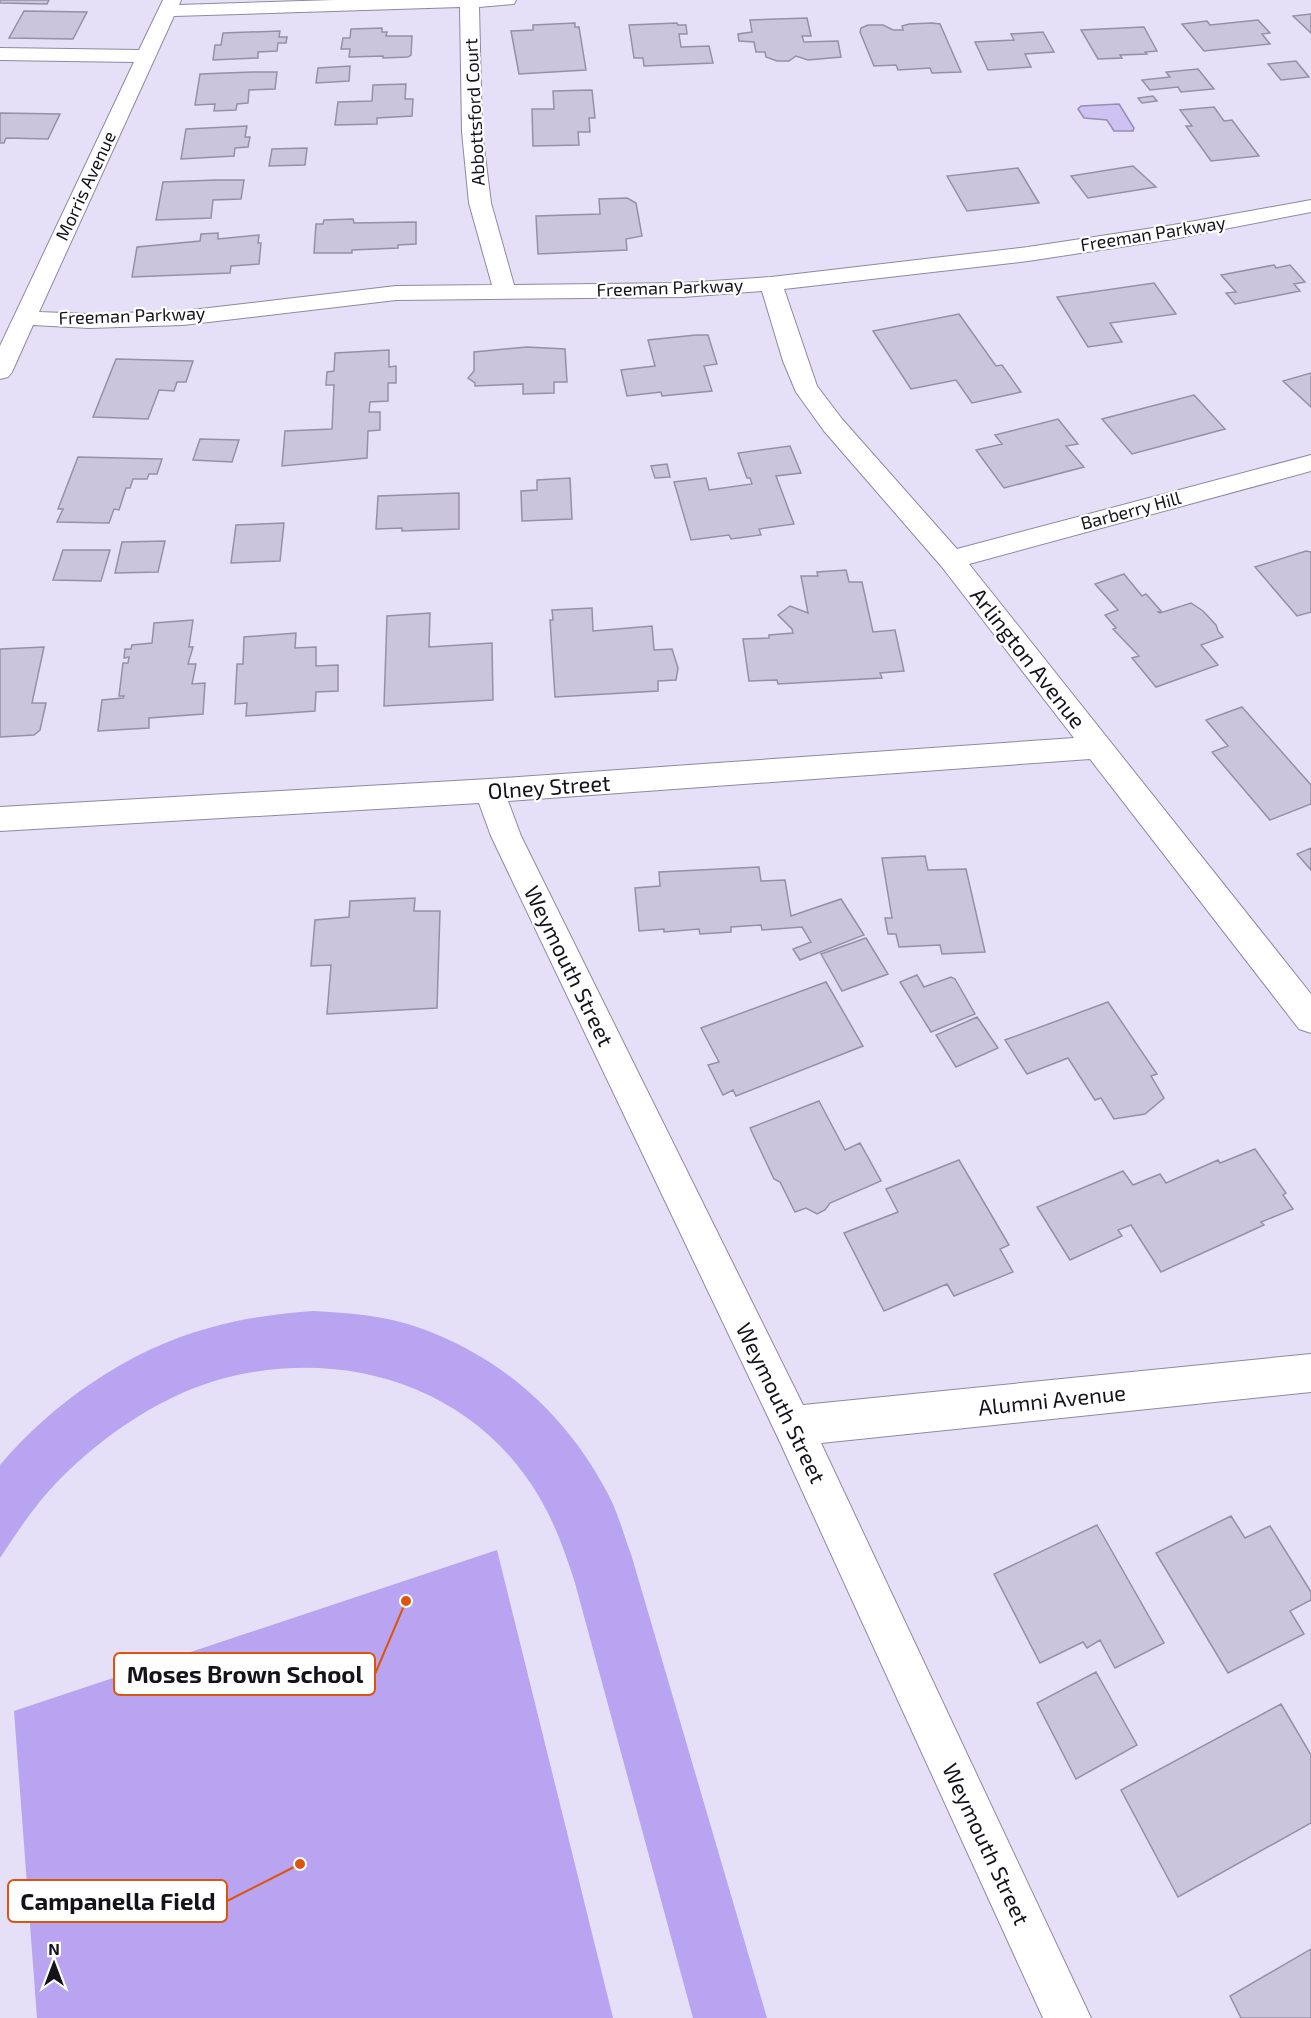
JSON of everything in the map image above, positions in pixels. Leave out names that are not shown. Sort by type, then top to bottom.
[{"type":"street","points":[[170,6],[507,0]]},
{"type":"street","name":"Abbottsford Court","points":[[469,1],[472,132],[480,203],[505,292]]},
{"type":"street","name":"Morris Avenue","points":[[0,372],[170,6]]},
{"type":"street","points":[[0,54],[147,56]]},
{"type":"street","name":"Freeman Parkway","points":[[25,318],[89,321],[183,318],[396,293],[683,290],[771,285],[1028,254],[1173,232],[1311,206]]},
{"type":"street","name":"Arlington Avenue","points":[[771,285],[805,387],[833,425],[951,560],[1310,1017]]},
{"type":"street","name":"Barberry Hill","points":[[951,560],[1311,463]]},
{"type":"street","name":"Olney Street","points":[[0,819],[489,791],[1097,747]]},
{"type":"street","name":"Weymouth Street","points":[[489,791],[506,836],[793,1426],[1067,2018]]},
{"type":"street","name":"Alumni Avenue","points":[[793,1426],[1311,1373]]},
{"type":"shaded area","points":[[1119,104],[1134,128],[1133,131],[1114,131],[1107,120],[1084,118],[1078,109],[1081,106]]},
{"type":"shaded area","points":[[313,1311],[365,1315],[404,1323],[448,1339],[477,1355],[505,1373],[554,1416],[594,1469],[613,1505],[631,1554],[767,2018],[693,2018],[575,1583],[559,1538],[538,1495],[511,1457],[479,1426],[442,1402],[402,1384],[360,1373],[315,1368],[270,1370],[225,1378],[202,1385],[156,1406],[135,1419],[75,1465],[49,1491],[0,1558],[0,1465],[43,1420],[68,1400],[122,1364],[179,1337],[235,1322]]},
{"type":"shaded area","points":[[497,1550],[613,2018],[37,2018],[14,1711]]},
{"type":"building","points":[[0,0],[49,0],[47,4],[0,3]]},
{"type":"building","points":[[24,11],[87,12],[73,39],[9,38]]},
{"type":"building","points":[[1311,14],[1311,33],[1293,16]]},
{"type":"building","points":[[807,18],[811,36],[802,36],[804,42],[838,41],[841,57],[808,60],[796,56],[789,61],[777,61],[766,57],[765,52],[756,52],[754,42],[739,41],[738,34],[752,32],[750,20]]},
{"type":"building","points":[[1258,20],[1270,33],[1262,34],[1270,44],[1204,51],[1182,24],[1207,21],[1210,25]]},
{"type":"building","points":[[575,23],[575,27],[579,27],[586,70],[519,74],[511,31],[533,30],[533,25]]},
{"type":"building","points":[[677,23],[686,25],[687,34],[679,34],[681,47],[709,46],[713,63],[644,66],[643,58],[634,58],[629,25]]},
{"type":"building","points":[[909,24],[940,24],[961,72],[932,73],[930,68],[898,70],[896,65],[874,66],[860,32],[861,28],[868,25],[883,25],[893,30],[903,30],[902,26]]},
{"type":"building","points":[[1144,27],[1157,51],[1145,52],[1147,54],[1120,55],[1122,58],[1098,59],[1081,30]]},
{"type":"building","points":[[382,28],[382,32],[387,32],[386,36],[412,36],[411,55],[383,58],[383,56],[349,57],[350,49],[341,49],[343,38],[350,38],[351,29]]},
{"type":"building","points":[[280,31],[279,37],[287,37],[286,43],[278,43],[277,51],[258,52],[258,58],[213,60],[215,45],[221,45],[223,33]]},
{"type":"building","points":[[1043,32],[1054,52],[1025,54],[1031,67],[988,70],[975,42],[1014,40],[1011,34]]},
{"type":"building","points":[[1296,61],[1309,77],[1281,80],[1268,64]]},
{"type":"building","points":[[350,66],[349,81],[316,83],[318,68]]},
{"type":"building","points":[[1198,69],[1214,89],[1181,92],[1178,87],[1150,90],[1142,80],[1170,77],[1166,72]]},
{"type":"building","points":[[277,72],[275,89],[249,90],[248,103],[237,104],[236,110],[214,111],[215,104],[195,105],[200,74]]},
{"type":"building","points":[[406,84],[405,99],[413,99],[412,116],[377,118],[377,124],[335,125],[338,102],[372,101],[373,85]]},
{"type":"building","points":[[592,90],[595,118],[589,118],[590,132],[578,132],[579,145],[533,146],[532,109],[554,109],[553,91]]},
{"type":"building","points":[[1153,96],[1157,101],[1142,103],[1138,98]]},
{"type":"building","points":[[1214,107],[1224,121],[1232,120],[1259,156],[1211,161],[1186,126],[1192,126],[1180,110]]},
{"type":"building","points":[[0,113],[60,114],[48,139],[6,138],[4,143],[0,143]]},
{"type":"building","points":[[247,126],[245,137],[250,137],[248,147],[235,148],[234,156],[181,159],[186,129]]},
{"type":"building","points":[[307,148],[305,165],[269,166],[272,149]]},
{"type":"building","points":[[1133,166],[1156,187],[1088,198],[1071,176]]},
{"type":"building","points":[[1018,168],[1039,203],[967,211],[947,176]]},
{"type":"building","points":[[244,180],[241,199],[213,200],[211,218],[156,220],[163,182]]},
{"type":"building","points":[[627,198],[636,203],[642,236],[626,239],[627,250],[538,254],[536,216],[600,214],[599,199]]},
{"type":"building","points":[[353,219],[354,223],[416,222],[416,244],[398,245],[398,248],[352,250],[352,253],[314,253],[316,224],[323,224],[324,220]]},
{"type":"building","points":[[218,233],[218,239],[259,235],[258,243],[261,243],[259,264],[231,266],[230,273],[132,277],[137,247],[200,241],[201,234]]},
{"type":"building","points":[[1274,265],[1276,268],[1290,265],[1305,282],[1294,284],[1300,291],[1235,304],[1226,293],[1236,292],[1221,275]]},
{"type":"building","points":[[1154,283],[1176,314],[1110,323],[1122,342],[1088,347],[1057,297]]},
{"type":"building","points":[[959,314],[996,366],[1002,365],[1021,392],[972,403],[956,380],[911,389],[873,331]]},
{"type":"building","points":[[708,335],[717,364],[704,366],[712,391],[662,396],[661,392],[627,396],[621,370],[655,366],[648,340]]},
{"type":"building","points":[[527,347],[565,349],[567,382],[554,382],[554,393],[523,394],[523,384],[475,386],[475,383],[468,378],[474,371],[474,352]]},
{"type":"building","points":[[389,350],[389,367],[396,366],[396,383],[388,383],[388,401],[370,402],[369,412],[380,412],[380,430],[368,431],[367,458],[282,466],[285,431],[332,429],[334,385],[326,385],[327,372],[334,371],[335,353]]},
{"type":"building","points":[[116,359],[193,361],[186,382],[177,382],[174,391],[159,390],[148,419],[93,417]]},
{"type":"building","points":[[1311,373],[1311,407],[1283,381]]},
{"type":"building","points":[[1194,395],[1225,429],[1132,454],[1102,419]]},
{"type":"building","points":[[1058,419],[1078,444],[1066,446],[1084,467],[1004,488],[976,450],[1002,444],[995,435]]},
{"type":"building","points":[[200,439],[239,440],[232,462],[193,460]]},
{"type":"building","points":[[790,446],[801,473],[776,476],[794,524],[759,529],[761,535],[731,539],[729,535],[691,540],[674,482],[706,478],[709,490],[752,484],[750,478],[747,478],[738,453]]},
{"type":"building","points":[[78,457],[162,459],[157,474],[149,474],[147,479],[133,479],[130,488],[126,488],[119,510],[114,509],[109,523],[57,522],[63,509],[58,509]]},
{"type":"building","points":[[667,464],[670,477],[655,478],[651,466]]},
{"type":"building","points":[[570,478],[572,519],[522,521],[521,491],[537,490],[537,480]]},
{"type":"building","points":[[459,493],[459,529],[402,531],[402,528],[376,529],[378,496]]},
{"type":"building","points":[[284,523],[280,561],[231,563],[236,525]]},
{"type":"building","points":[[165,541],[158,572],[115,573],[122,542]]},
{"type":"building","points":[[63,550],[110,550],[101,581],[53,580]]},
{"type":"building","points":[[1306,551],[1311,552],[1311,612],[1297,616],[1255,567]]},
{"type":"building","points":[[846,570],[849,582],[862,582],[873,632],[895,630],[904,671],[880,673],[882,678],[778,684],[777,680],[749,681],[743,639],[769,638],[769,635],[793,633],[778,615],[790,606],[808,613],[801,576],[818,576],[817,572]]},
{"type":"building","points":[[1124,574],[1142,596],[1146,594],[1161,611],[1158,612],[1160,613],[1191,603],[1203,611],[1223,637],[1201,645],[1218,665],[1156,687],[1132,658],[1139,656],[1113,629],[1116,628],[1105,615],[1118,610],[1095,584]]},
{"type":"building","points":[[592,608],[593,631],[652,626],[654,650],[672,649],[678,668],[676,680],[658,681],[658,691],[555,697],[550,620],[553,620],[552,610]]},
{"type":"building","points":[[430,613],[429,647],[492,643],[493,700],[384,706],[387,616]]},
{"type":"building","points":[[193,620],[189,647],[193,647],[188,664],[196,664],[192,684],[205,683],[203,714],[149,718],[149,728],[98,731],[102,700],[124,696],[119,696],[123,663],[128,663],[129,657],[124,658],[125,649],[131,649],[132,645],[152,643],[154,623]]},
{"type":"building","points":[[296,633],[295,648],[316,647],[316,666],[338,665],[338,691],[316,692],[315,711],[246,716],[247,703],[235,704],[237,664],[243,664],[244,637]]},
{"type":"building","points":[[44,647],[32,703],[46,703],[40,730],[34,735],[0,737],[0,649]]},
{"type":"building","points":[[1242,707],[1311,785],[1311,804],[1270,820],[1212,752],[1228,746],[1206,720]]},
{"type":"building","points":[[1311,848],[1311,870],[1297,854]]},
{"type":"building","points":[[925,856],[928,870],[966,869],[985,952],[942,954],[940,945],[899,947],[896,934],[888,934],[885,918],[892,918],[882,858]]},
{"type":"building","points":[[759,867],[761,881],[785,880],[791,916],[841,899],[864,935],[800,960],[793,949],[811,942],[802,927],[762,930],[761,925],[731,927],[731,932],[700,934],[699,929],[664,932],[664,929],[639,931],[635,888],[660,886],[659,872]]},
{"type":"building","points":[[415,898],[414,911],[440,911],[437,1008],[327,1014],[331,965],[311,966],[315,920],[349,917],[350,901]]},
{"type":"building","points":[[866,938],[888,974],[842,991],[821,954]]},
{"type":"building","points":[[917,975],[924,987],[951,977],[955,979],[975,1014],[931,1032],[900,982]]},
{"type":"building","points":[[826,982],[863,1046],[736,1096],[733,1090],[723,1095],[708,1065],[719,1062],[701,1028]]},
{"type":"building","points":[[1108,1002],[1157,1074],[1151,1076],[1164,1098],[1145,1114],[1114,1119],[1101,1098],[1095,1100],[1068,1058],[1027,1074],[1005,1040]]},
{"type":"building","points":[[977,1017],[998,1048],[956,1067],[936,1035]]},
{"type":"building","points":[[819,1101],[845,1150],[860,1143],[881,1181],[830,1203],[825,1210],[817,1214],[806,1208],[795,1212],[780,1182],[774,1179],[750,1128]]},
{"type":"building","points":[[1255,1149],[1286,1193],[1283,1195],[1293,1209],[1261,1222],[1264,1225],[1161,1272],[1131,1225],[1118,1230],[1122,1236],[1070,1260],[1037,1207],[1123,1171],[1133,1185],[1160,1174],[1166,1183],[1218,1160],[1220,1163]]},
{"type":"building","points":[[959,1160],[1009,1245],[1000,1249],[1013,1272],[954,1296],[947,1284],[884,1311],[844,1233],[898,1212],[886,1189]]},
{"type":"building","points":[[1231,1516],[1245,1538],[1270,1526],[1311,1592],[1311,1600],[1290,1611],[1304,1634],[1228,1673],[1156,1553]]},
{"type":"building","points":[[1097,1525],[1164,1643],[1115,1668],[1100,1640],[1087,1648],[1083,1642],[1040,1663],[994,1574]]},
{"type":"building","points":[[1096,1672],[1137,1745],[1076,1779],[1037,1703]]},
{"type":"building","points":[[1281,1704],[1311,1755],[1311,1823],[1178,1897],[1121,1790]]},
{"type":"building","points":[[1311,1949],[1311,2018],[1241,2018],[1230,1996]]},
{"type":"place","name":"Moses Brown School","points":[[406,1601]]},
{"type":"place","name":"Campanella Field","points":[[300,1864]]}]
